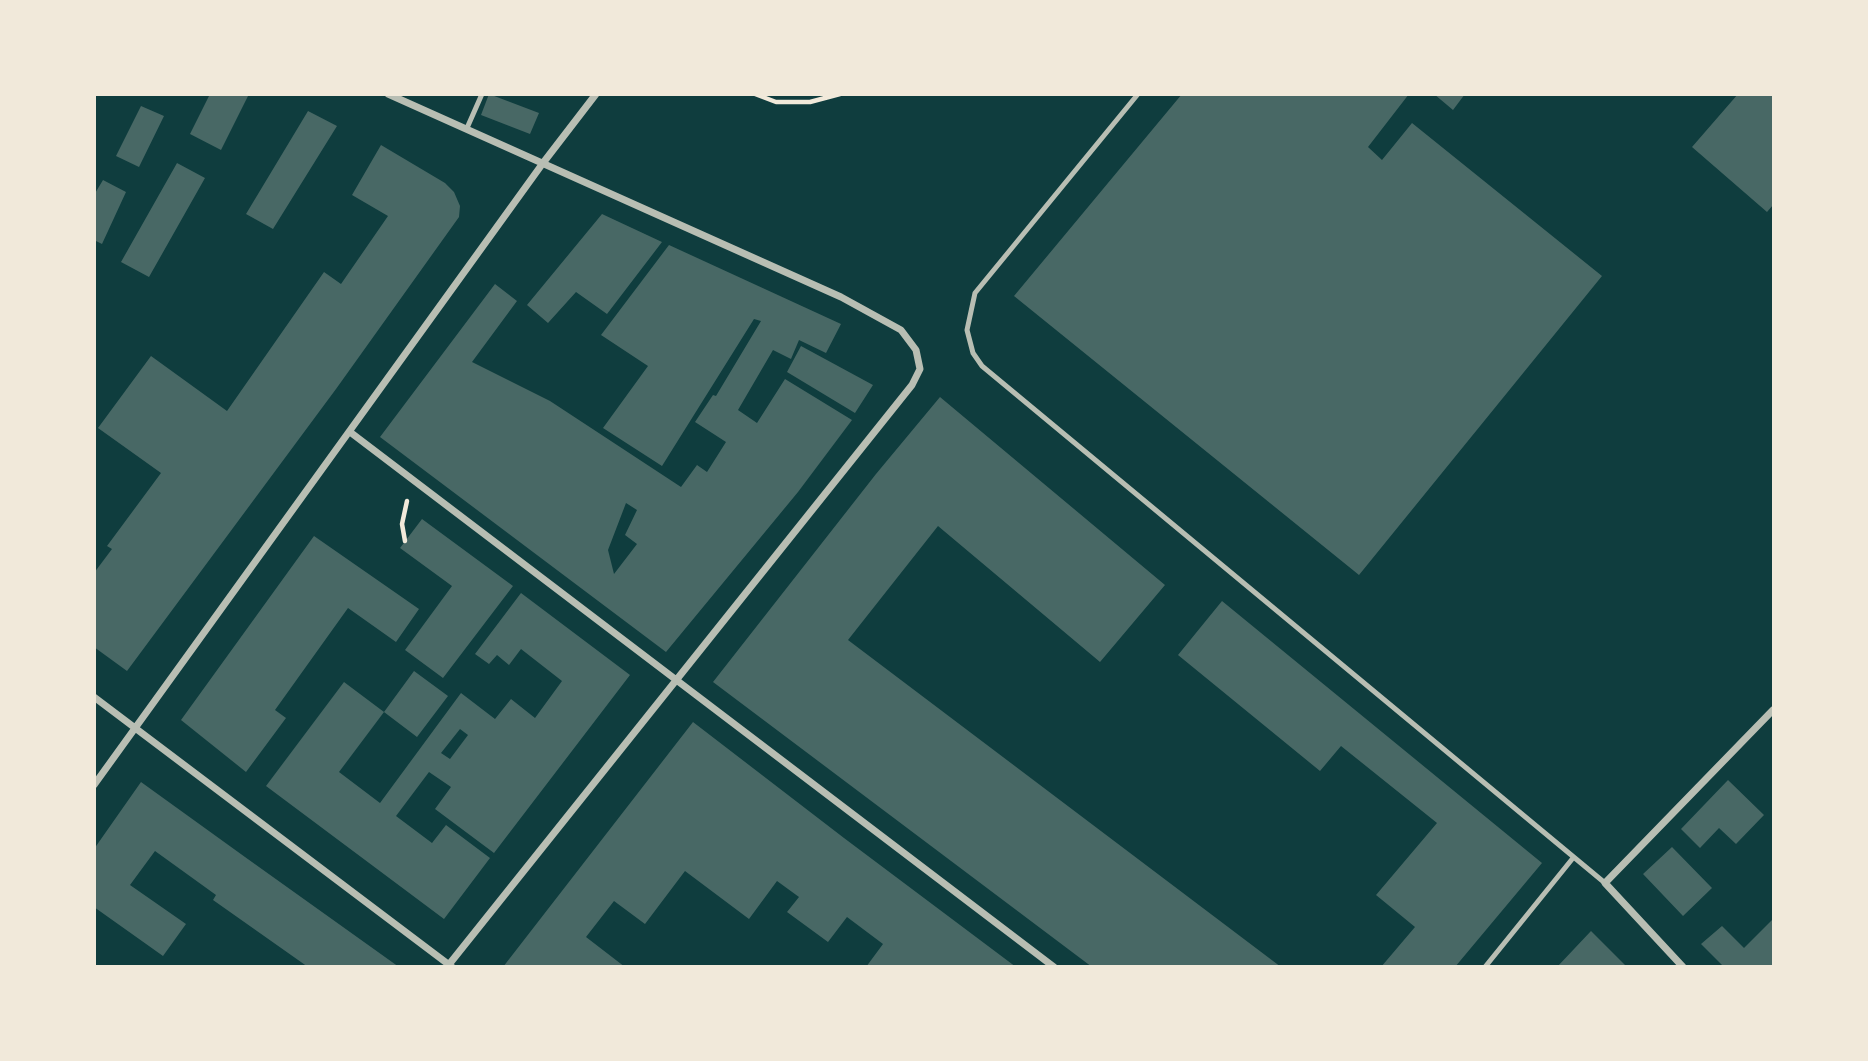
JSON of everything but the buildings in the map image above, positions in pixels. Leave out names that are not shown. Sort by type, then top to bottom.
[{"type":"street","points":[[94,697],[449,966],[912,385],[920,369],[916,350],[901,330],[841,297],[388,94]]},
{"type":"street","points":[[94,785],[543,163],[596,94]]},
{"type":"street","points":[[350,432],[675,682],[1054,967]]},
{"type":"street","points":[[1683,967],[1605,883],[1773,710]]},
{"type":"lane","points":[[467,128],[482,94]]},
{"type":"lane","points":[[1139,94],[975,293],[967,330],[972,354],[982,366],[1605,883]]},
{"type":"lane","points":[[1485,967],[1573,858]]},
{"type":"path","points":[[755,94],[776,102],[810,102],[840,94]]},
{"type":"path","points":[[405,541],[403,515],[416,482]]}]
